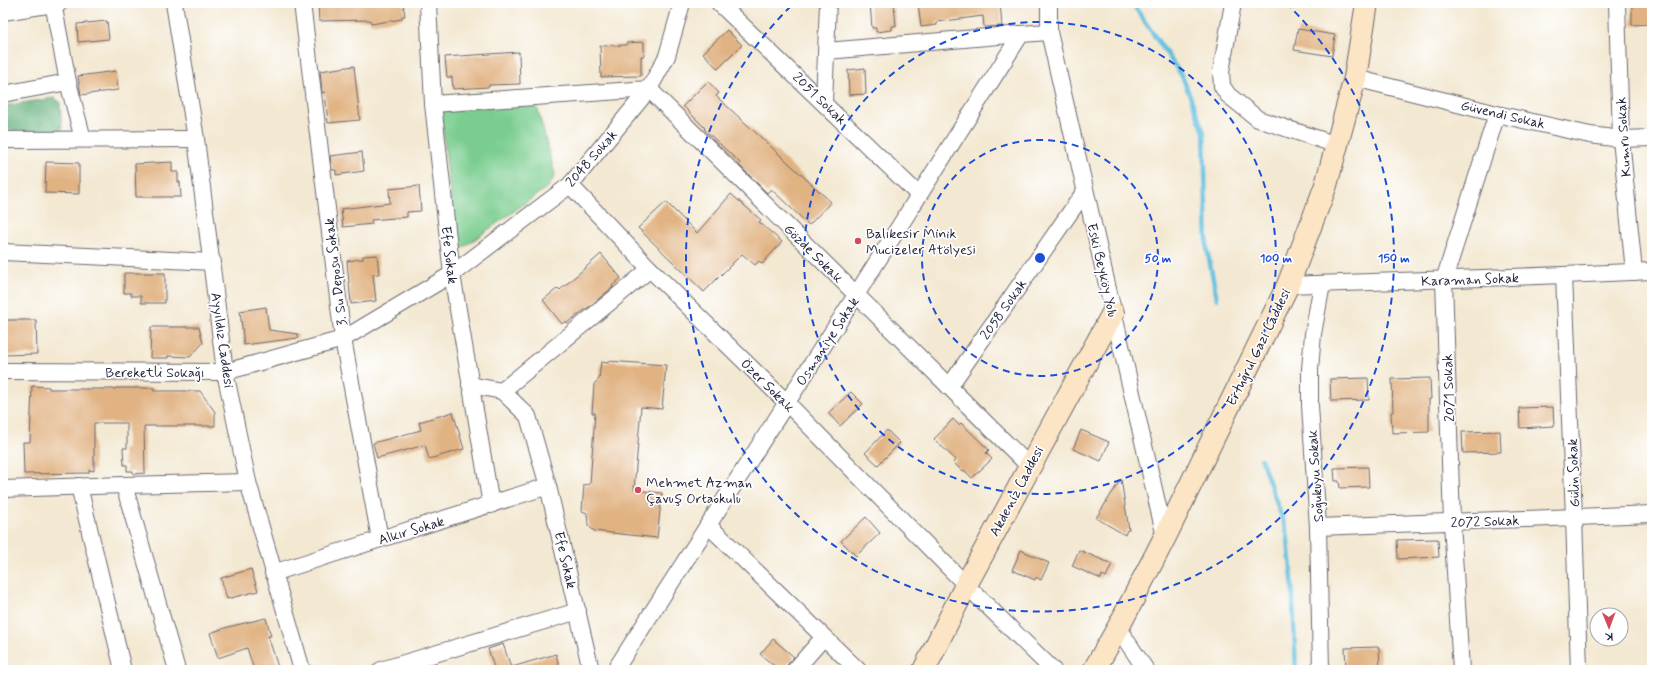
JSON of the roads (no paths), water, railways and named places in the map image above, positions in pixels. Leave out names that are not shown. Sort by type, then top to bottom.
[{"type":"main road","name":"Ertuğrul Gazi Caddesi","points":[[1094,670],[1118,628],[1165,537],[1288,285],[1326,185],[1355,78],[1366,3]]},
{"type":"main road","name":"Akdeniz Caddesi","points":[[924,670],[966,585],[1029,466],[1113,313]]},
{"type":"street","points":[[3,12],[55,3],[68,82],[83,139]]},
{"type":"street","name":"Ayyıldız Caddesi","points":[[174,3],[196,138],[226,372],[248,482],[302,670]]},
{"type":"street","name":"3. Su Deposu Sokak","points":[[302,3],[343,339],[380,539]]},
{"type":"street","name":"Efe Sokak","points":[[428,3],[433,104],[452,274],[491,505]]},
{"type":"street","name":"2048 Sokak","points":[[452,274],[570,185],[649,89],[667,56],[682,3]]},
{"type":"street","name":"2051 Sokak","points":[[719,3],[919,195]]},
{"type":"street","points":[[824,103],[828,3]]},
{"type":"street","name":"Eski Beyköy Yolu","points":[[1049,3],[1049,32],[1165,537]]},
{"type":"street","points":[[1233,3],[1221,72],[1222,86],[1228,95],[1258,119],[1337,145]]},
{"type":"street","name":"Kumru Sokak","points":[[1617,3],[1621,138],[1634,272]]},
{"type":"street","points":[[827,51],[1049,32]]},
{"type":"street","name":"Osmaniye Sokak","points":[[615,670],[856,295],[1021,34]]},
{"type":"street","name":"Güvendi Sokak","points":[[1355,78],[1497,114],[1590,135],[1621,138],[1652,138]]},
{"type":"street","points":[[3,94],[68,82]]},
{"type":"street","points":[[433,104],[649,89]]},
{"type":"street","name":"Gözde Sokak","points":[[649,89],[1029,466]]},
{"type":"street","name":"2071 Sokak","points":[[1462,670],[1452,522],[1444,280],[1497,114]]},
{"type":"street","points":[[3,140],[196,138]]},
{"type":"street","name":"Özer Sokak","points":[[570,185],[650,269],[786,402],[966,585],[1053,670]]},
{"type":"street","name":"2058 Sokak","points":[[949,387],[1085,191]]},
{"type":"street","points":[[3,252],[213,262]]},
{"type":"street","points":[[470,385],[502,391],[650,269]]},
{"type":"street","name":"Karaman Sokak","points":[[1288,285],[1652,271]]},
{"type":"street","name":"Bereketli Sokağı","points":[[3,371],[226,372],[343,339],[452,274]]},
{"type":"street","name":"Gülin Sokak","points":[[1564,275],[1579,670]]},
{"type":"street","name":"Soğukuyu Sokak","points":[[1321,670],[1318,527],[1310,406],[1310,369],[1313,334],[1322,284]]},
{"type":"street","name":"Efe Sokak","points":[[502,391],[528,416],[548,486],[591,670]]},
{"type":"street","points":[[3,489],[248,482]]},
{"type":"street","points":[[124,485],[177,670]]},
{"type":"street","points":[[79,486],[124,670]]},
{"type":"street","name":"Alkır Sokak","points":[[273,573],[548,486]]},
{"type":"street","name":"2072 Sokak","points":[[1318,527],[1652,514]]},
{"type":"street","points":[[708,525],[823,638],[858,670]]},
{"type":"street","points":[[381,670],[578,611]]},
{"type":"street","points":[[1118,628],[1146,670]]},
{"type":"street","points":[[795,670],[823,638]]},
{"type":"waterway","points":[[1132,3],[1182,76],[1204,132],[1207,249],[1217,299]]},
{"type":"waterway","points":[[1261,459],[1287,532],[1292,578],[1296,670]]},
{"type":"place","name":"Balıkesir Minik Mucizeler Atölyesi","points":[[858,241]]},
{"type":"place","name":"Mehmet Azman Çavuş Ortaokulu","points":[[638,490]]}]
